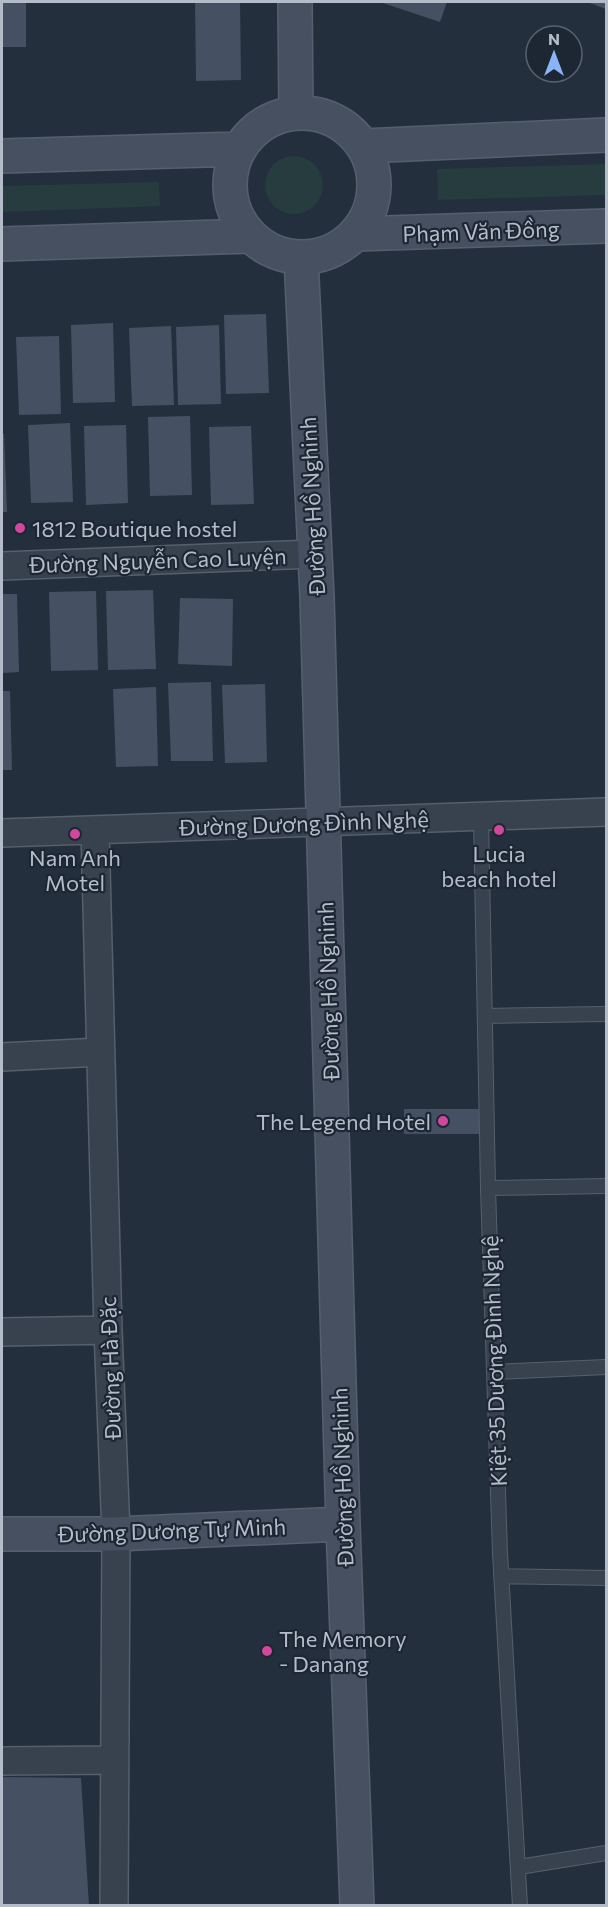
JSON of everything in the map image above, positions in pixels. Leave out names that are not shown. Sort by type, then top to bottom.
[{"type":"street","points":[[295,2],[296,112]]},
{"type":"street","points":[[296,112],[322,115],[346,126],[364,146],[372,163],[375,182],[374,201],[367,219],[356,234],[340,247],[321,255],[301,257],[274,252],[250,236],[239,221],[232,203],[230,185],[232,166],[239,148],[254,130],[273,118],[296,112]]},
{"type":"street","points":[[364,146],[606,135]]},
{"type":"street","points":[[2,156],[239,148]]},
{"type":"street","name":"Phạm Văn Đồng","points":[[356,234],[606,226]]},
{"type":"street","points":[[2,244],[250,236]]},
{"type":"street","name":"Đường Hồ Nghinh","points":[[301,257],[315,554],[343,1524],[357,1905]]},
{"type":"street","name":"Đường Nguyễn Cao Luyện","points":[[2,566],[315,554]]},
{"type":"street","name":"Đường Dương Đình Nghệ","points":[[2,833],[606,812]]},
{"type":"street","name":"Đường Hà Đặc","points":[[95,830],[108,1330],[116,1533],[114,1905]]},
{"type":"street","points":[[2,1057],[100,1052]]},
{"type":"street","points":[[2,1332],[108,1330]]},
{"type":"street","name":"Đường Dương Tự Minh","points":[[2,1534],[116,1533],[343,1524]]},
{"type":"street","points":[[2,1761],[115,1760]]},
{"type":"lane","name":"Kiệt 35 Dương Đình Nghệ","points":[[481,817],[488,1188],[501,1576],[520,1905]]},
{"type":"lane","points":[[485,1016],[606,1014]]},
{"type":"lane","points":[[488,1188],[606,1186]]},
{"type":"lane","points":[[494,1372],[606,1367]]},
{"type":"lane","points":[[501,1576],[606,1578]]},
{"type":"lane","points":[[519,1867],[606,1853]]},
{"type":"green space","points":[[294,156],[305,158],[318,169],[323,185],[321,196],[310,209],[294,214],[283,212],[270,201],[265,185],[267,174],[278,161]]},
{"type":"green space","points":[[606,164],[606,195],[438,200],[437,169]]},
{"type":"green space","points":[[159,182],[160,206],[2,212],[2,186]]},
{"type":"building","points":[[2,2],[26,2],[26,47],[2,47]]},
{"type":"building","points":[[195,2],[240,2],[241,80],[196,81]]},
{"type":"building","points":[[380,2],[447,2],[440,22]]},
{"type":"building","points":[[587,2],[606,2],[606,9]]},
{"type":"building","points":[[266,314],[269,393],[226,394],[224,315]]},
{"type":"building","points":[[113,323],[115,402],[73,403],[71,325]]},
{"type":"building","points":[[219,325],[221,404],[178,405],[176,327]]},
{"type":"building","points":[[171,326],[174,405],[132,406],[129,328]]},
{"type":"building","points":[[59,336],[61,414],[19,415],[16,337]]},
{"type":"building","points":[[190,416],[192,495],[150,496],[148,417]]},
{"type":"building","points":[[70,423],[73,502],[31,503],[28,425]]},
{"type":"building","points":[[126,425],[128,503],[86,505],[84,426]]},
{"type":"building","points":[[251,426],[254,504],[211,505],[209,427]]},
{"type":"building","points":[[2,434],[4,434],[7,512],[2,512]]},
{"type":"building","points":[[153,590],[156,669],[108,670],[106,591]]},
{"type":"building","points":[[96,591],[98,670],[51,671],[49,592]]},
{"type":"building","points":[[2,594],[17,594],[19,672],[2,673]]},
{"type":"building","points":[[180,598],[233,599],[232,666],[178,664]]},
{"type":"building","points":[[211,682],[213,761],[171,761],[168,683]]},
{"type":"building","points":[[265,684],[267,762],[225,763],[222,685]]},
{"type":"building","points":[[156,687],[158,766],[116,767],[113,689]]},
{"type":"building","points":[[2,691],[10,691],[12,770],[2,770]]},
{"type":"building","name":"The Legend Hotel","points":[[404,1109],[482,1109],[482,1134],[404,1134]]},
{"type":"building","points":[[2,1777],[81,1778],[89,1906],[2,1906]]},
{"type":"place","name":"1812 Boutique hostel","points":[[20,528]]},
{"type":"place","name":"Lucia beach hotel","points":[[499,830]]},
{"type":"place","name":"Nam Anh Motel","points":[[75,834]]},
{"type":"place","name":"The Legend Hotel","points":[[443,1121]]},
{"type":"place","name":"The Memory - Danang","points":[[267,1651]]}]
